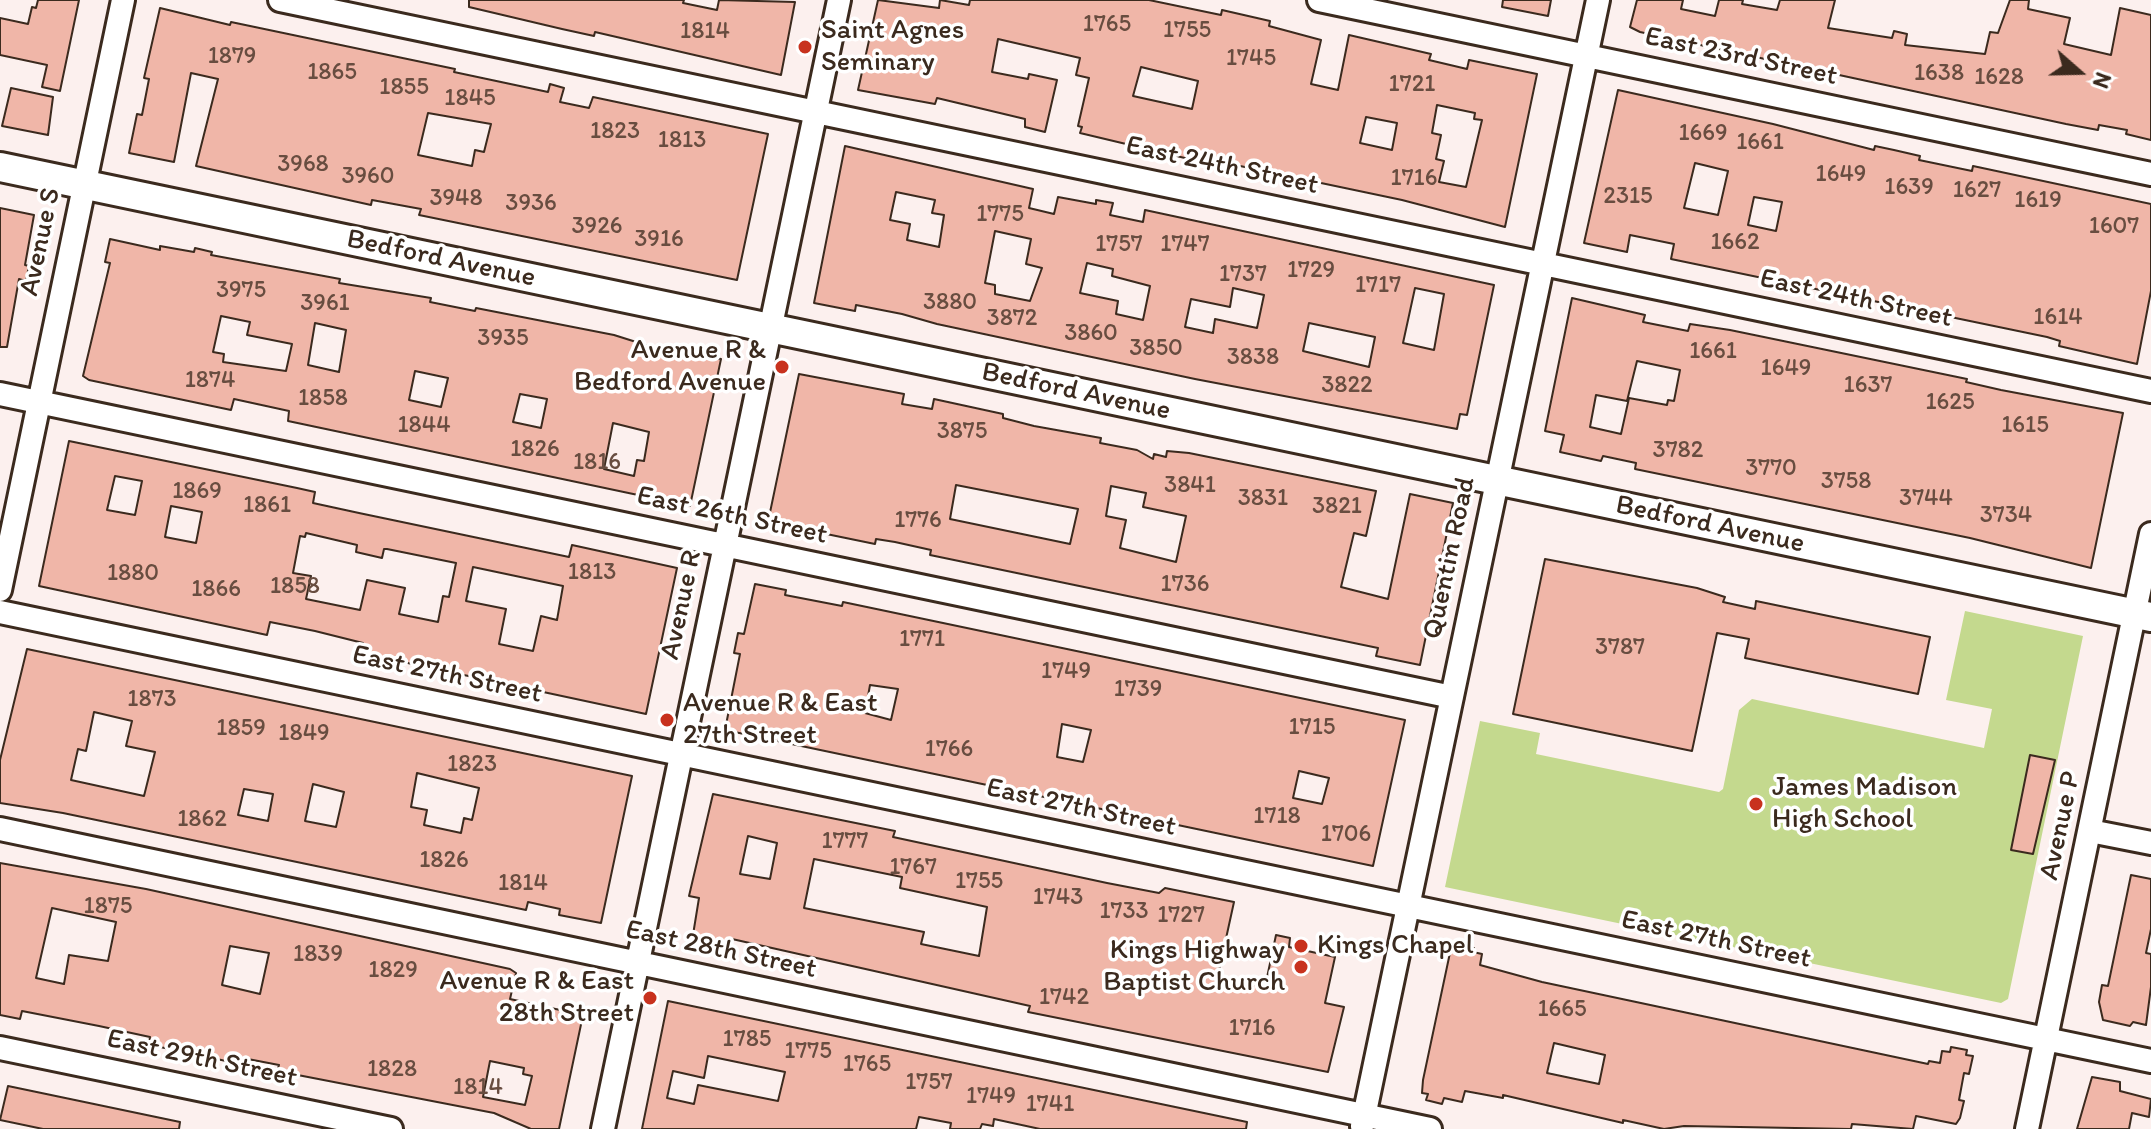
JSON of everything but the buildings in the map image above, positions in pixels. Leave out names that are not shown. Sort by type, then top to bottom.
[{"type":"main road","name":"Bedford Avenue","points":[[0,167],[2144,616]]},
{"type":"street","name":"Avenue S","points":[[0,590],[123,0]]},
{"type":"street","name":"East 24th Street","points":[[280,0],[2151,391]]},
{"type":"street","name":"Avenue R","points":[[603,1129],[839,0]]},
{"type":"street","name":"East 23rd Street","points":[[1319,0],[2151,174]]},
{"type":"street","name":"Quentin Road","points":[[1363,1122],[1598,0]]},
{"type":"street","name":"East 26th Street","points":[[0,394],[1452,697]]},
{"type":"street","name":"Avenue P","points":[[2027,1129],[2090,831],[2144,616],[2151,534]]},
{"type":"street","name":"East 27th Street","points":[[0,612],[2151,1061]]},
{"type":"street","name":"East 28th Street","points":[[0,829],[638,963],[1363,1122],[1430,1129]]},
{"type":"street","points":[[2090,831],[2151,843]]},
{"type":"street","name":"East 29th Street","points":[[0,1048],[391,1129]]},
{"type":"green space","name":"James Madison High School","points":[[1965,611],[2083,636],[2008,999],[2001,1003],[1445,887],[1480,721],[1540,733],[1536,754],[1719,792],[1723,789],[1739,710],[1752,699],[1984,748],[1992,709],[1946,700]]},
{"type":"place","name":"Saint Agnes Seminary","points":[[805,47]]},
{"type":"place","name":"Avenue R & Bedford Avenue","points":[[782,367]]},
{"type":"place","name":"Avenue R & East 27th Street","points":[[667,720]]},
{"type":"place","name":"James Madison High School","points":[[1756,804]]},
{"type":"place","name":"Kings Chapel","points":[[1301,946]]},
{"type":"place","name":"Kings Highway Baptist Church","points":[[1301,967]]},
{"type":"place","name":"Avenue R & East 28th Street","points":[[650,998]]}]
